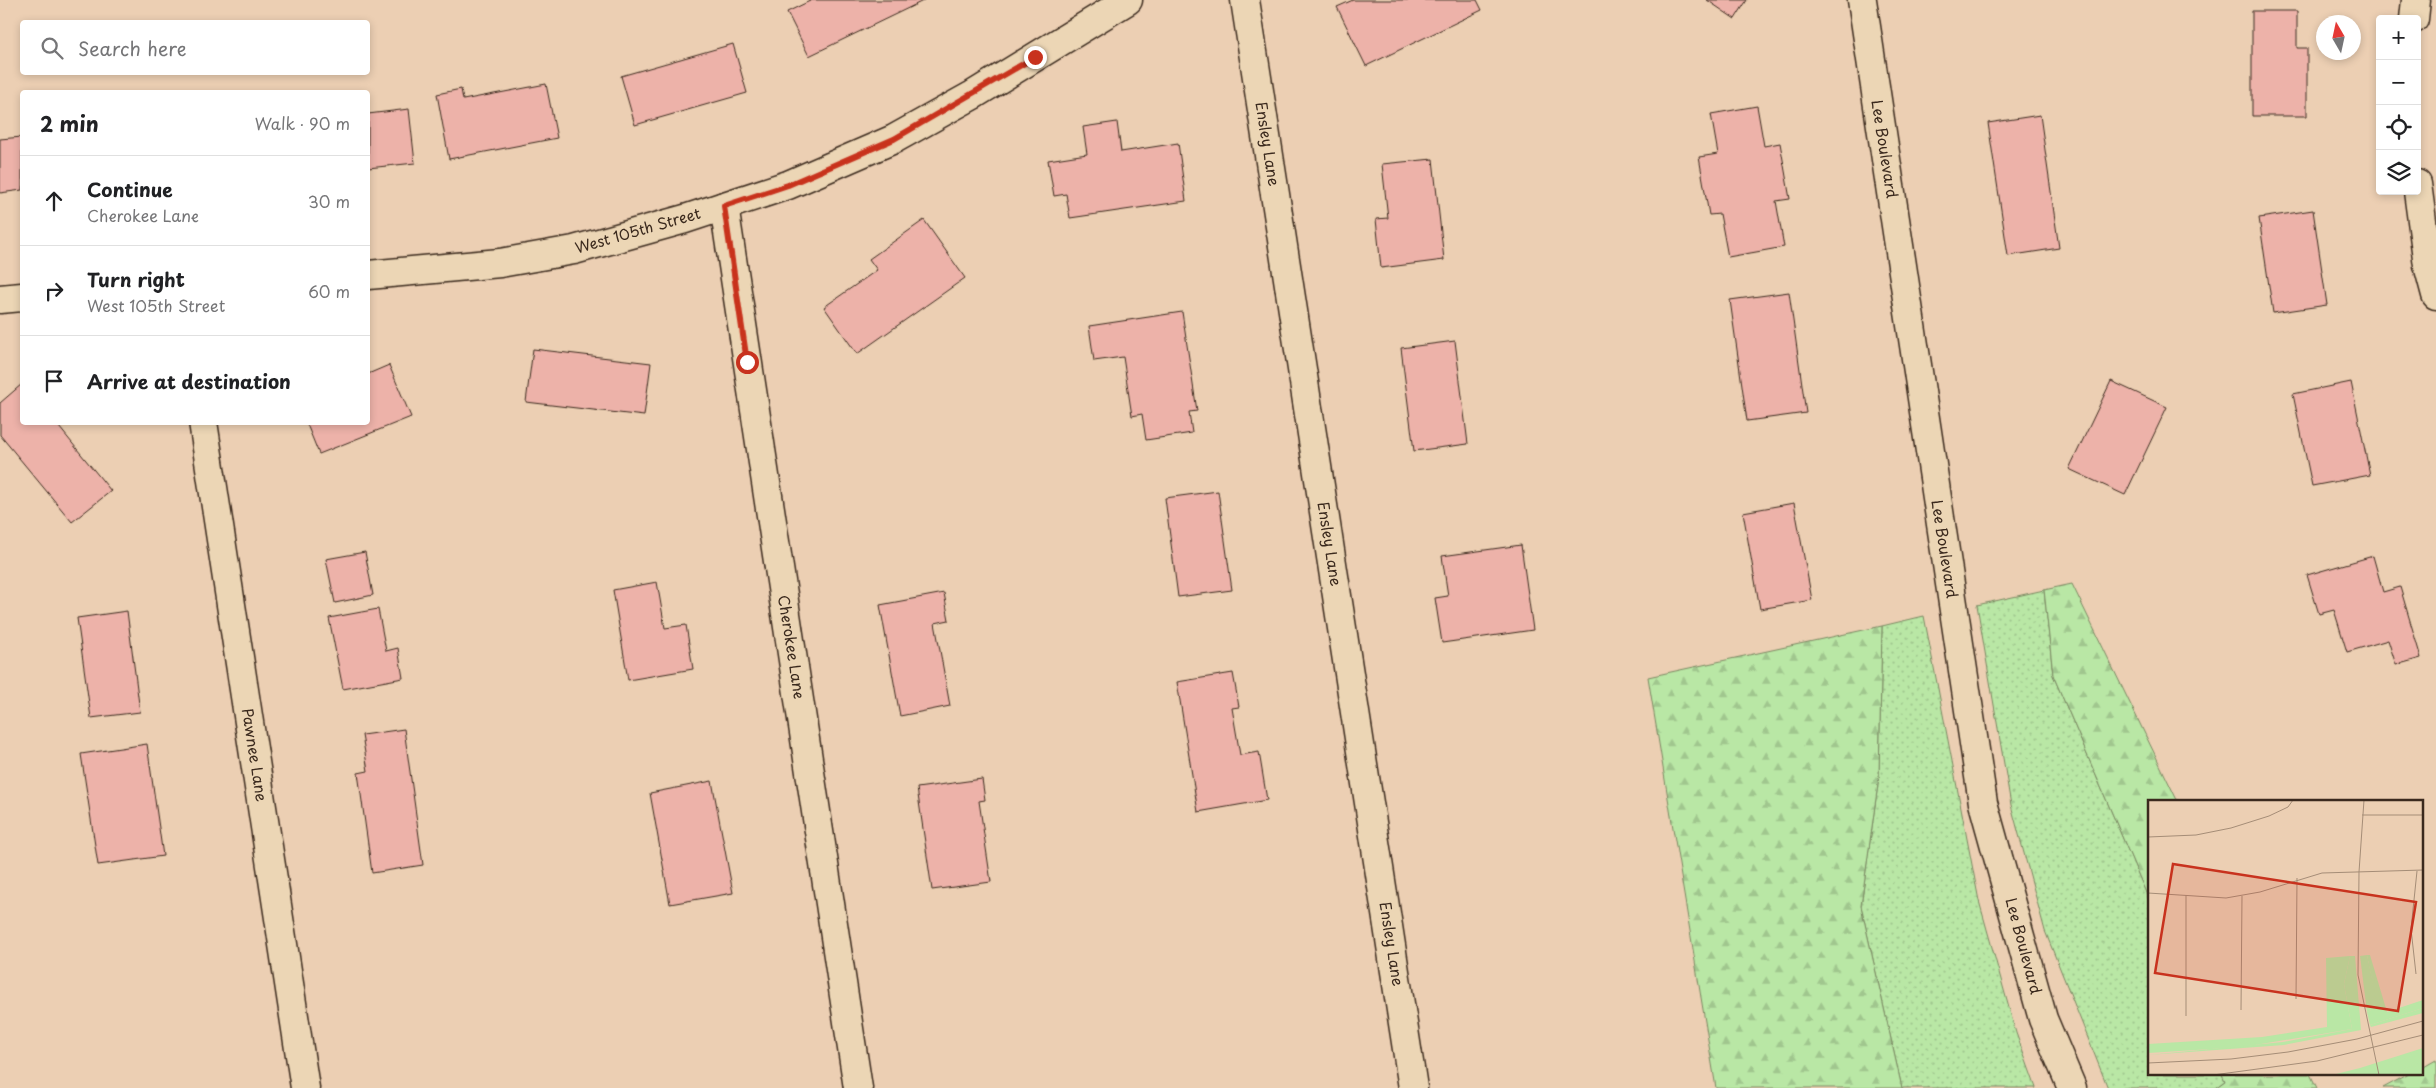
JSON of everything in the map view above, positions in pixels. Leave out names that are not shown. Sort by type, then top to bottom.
[{"type":"street","name":"West 105th Street","points":[[370,275],[500,263],[574,250],[788,185],[894,139],[973,95],[1128,0]]},
{"type":"street","name":"Ensley Lane","points":[[1245,0],[1413,1088]]},
{"type":"street","name":"Lee Boulevard","points":[[1862,0],[1984,804],[2042,1019],[2072,1088]]},
{"type":"street","points":[[2414,15],[2416,0]]},
{"type":"street","points":[[2418,195],[2428,265],[2436,295]]},
{"type":"street","name":"Cherokee Lane","points":[[724,206],[858,1088]]},
{"type":"street","points":[[0,298],[20,297]]},
{"type":"street","name":"Pawnee Lane","points":[[203,425],[305,1088]]},
{"type":"green space","points":[[2072,584],[2177,800],[2148,800],[2148,897],[2053,675],[2044,590]]},
{"type":"green space","points":[[2044,590],[2053,675],[2148,897],[2148,1076],[2223,1076],[2225,1081],[2215,1088],[2108,1088],[2045,931],[2011,805],[1977,605]]},
{"type":"green space","points":[[1924,616],[1979,901],[2016,1033],[2036,1088],[1902,1088],[1861,906],[1879,777],[1882,626]]},
{"type":"green space","points":[[1882,626],[1879,777],[1861,906],[1902,1088],[1716,1088],[1648,677]]},
{"type":"green space","points":[[2436,1060],[2436,1088],[2383,1088],[2405,1076],[2424,1076],[2424,1067]]},
{"type":"green space","points":[[2223,1076],[2311,1076],[2317,1088],[2215,1088],[2225,1081]]},
{"type":"building","points":[[812,0],[925,0],[809,56],[787,12]]},
{"type":"building","points":[[1353,0],[1477,0],[1482,10],[1366,66],[1337,7]]},
{"type":"building","points":[[1707,0],[1747,0],[1735,19]]},
{"type":"building","points":[[2252,11],[2297,11],[2297,48],[2307,48],[2307,116],[2252,116]]},
{"type":"building","points":[[733,44],[747,93],[635,125],[621,76]]},
{"type":"building","points":[[546,84],[557,138],[449,159],[437,94],[461,89],[463,100]]},
{"type":"building","points":[[1757,106],[1764,146],[1780,143],[1790,199],[1776,201],[1784,247],[1728,257],[1720,214],[1709,215],[1699,157],[1718,154],[1711,114]]},
{"type":"building","points":[[409,109],[415,163],[370,168],[370,114]]},
{"type":"building","points":[[2040,115],[2059,248],[2008,256],[1988,123]]},
{"type":"building","points":[[1117,122],[1121,152],[1178,143],[1186,201],[1070,218],[1066,194],[1054,196],[1048,160],[1087,154],[1083,127]]},
{"type":"building","points":[[20,137],[20,190],[0,193],[0,139]]},
{"type":"building","points":[[1433,159],[1444,260],[1381,268],[1376,219],[1388,218],[1382,164]]},
{"type":"building","points":[[2313,210],[2327,305],[2273,313],[2259,218]]},
{"type":"building","points":[[924,220],[965,278],[857,354],[824,307],[877,270],[869,259]]},
{"type":"building","points":[[1789,292],[1806,413],[1747,421],[1730,300]]},
{"type":"building","points":[[1182,312],[1197,411],[1189,412],[1192,433],[1146,440],[1142,414],[1132,416],[1123,357],[1094,361],[1089,326]]},
{"type":"building","points":[[1455,341],[1468,444],[1414,451],[1401,348]]},
{"type":"building","points":[[533,349],[651,363],[644,416],[526,402]]},
{"type":"building","points":[[389,365],[411,417],[319,454],[307,425],[370,425],[370,373]]},
{"type":"building","points":[[2111,381],[2167,407],[2125,495],[2069,469]]},
{"type":"building","points":[[2351,382],[2370,475],[2312,486],[2293,394]]},
{"type":"building","points":[[20,386],[20,425],[57,425],[111,491],[72,522],[0,435],[0,403]]},
{"type":"building","points":[[1218,491],[1232,590],[1178,597],[1165,498]]},
{"type":"building","points":[[1794,503],[1812,600],[1760,609],[1743,512]]},
{"type":"building","points":[[1521,545],[1533,630],[1442,643],[1435,598],[1448,596],[1442,556]]},
{"type":"building","points":[[365,552],[373,595],[335,603],[326,559]]},
{"type":"building","points":[[2373,556],[2383,592],[2400,587],[2421,658],[2396,665],[2388,640],[2347,652],[2334,610],[2319,614],[2307,575]]},
{"type":"building","points":[[657,582],[665,628],[686,625],[693,669],[628,680],[613,590]]},
{"type":"building","points":[[944,593],[949,620],[935,623],[950,706],[900,716],[880,605]]},
{"type":"building","points":[[378,609],[386,651],[398,648],[403,678],[343,689],[329,618]]},
{"type":"building","points":[[127,611],[140,712],[91,718],[77,618]]},
{"type":"building","points":[[1233,673],[1239,707],[1232,708],[1240,755],[1259,752],[1267,800],[1198,812],[1177,682]]},
{"type":"building","points":[[404,729],[423,865],[372,873],[358,773],[368,771],[362,735]]},
{"type":"building","points":[[147,744],[163,856],[98,865],[81,754]]},
{"type":"building","points":[[982,779],[985,800],[979,801],[991,882],[932,890],[917,788]]},
{"type":"building","points":[[712,781],[733,893],[670,904],[650,793]]},
{"type":"route","points":[[747,362],[724,206],[788,185],[894,139],[973,95],[1035,57]]}]
